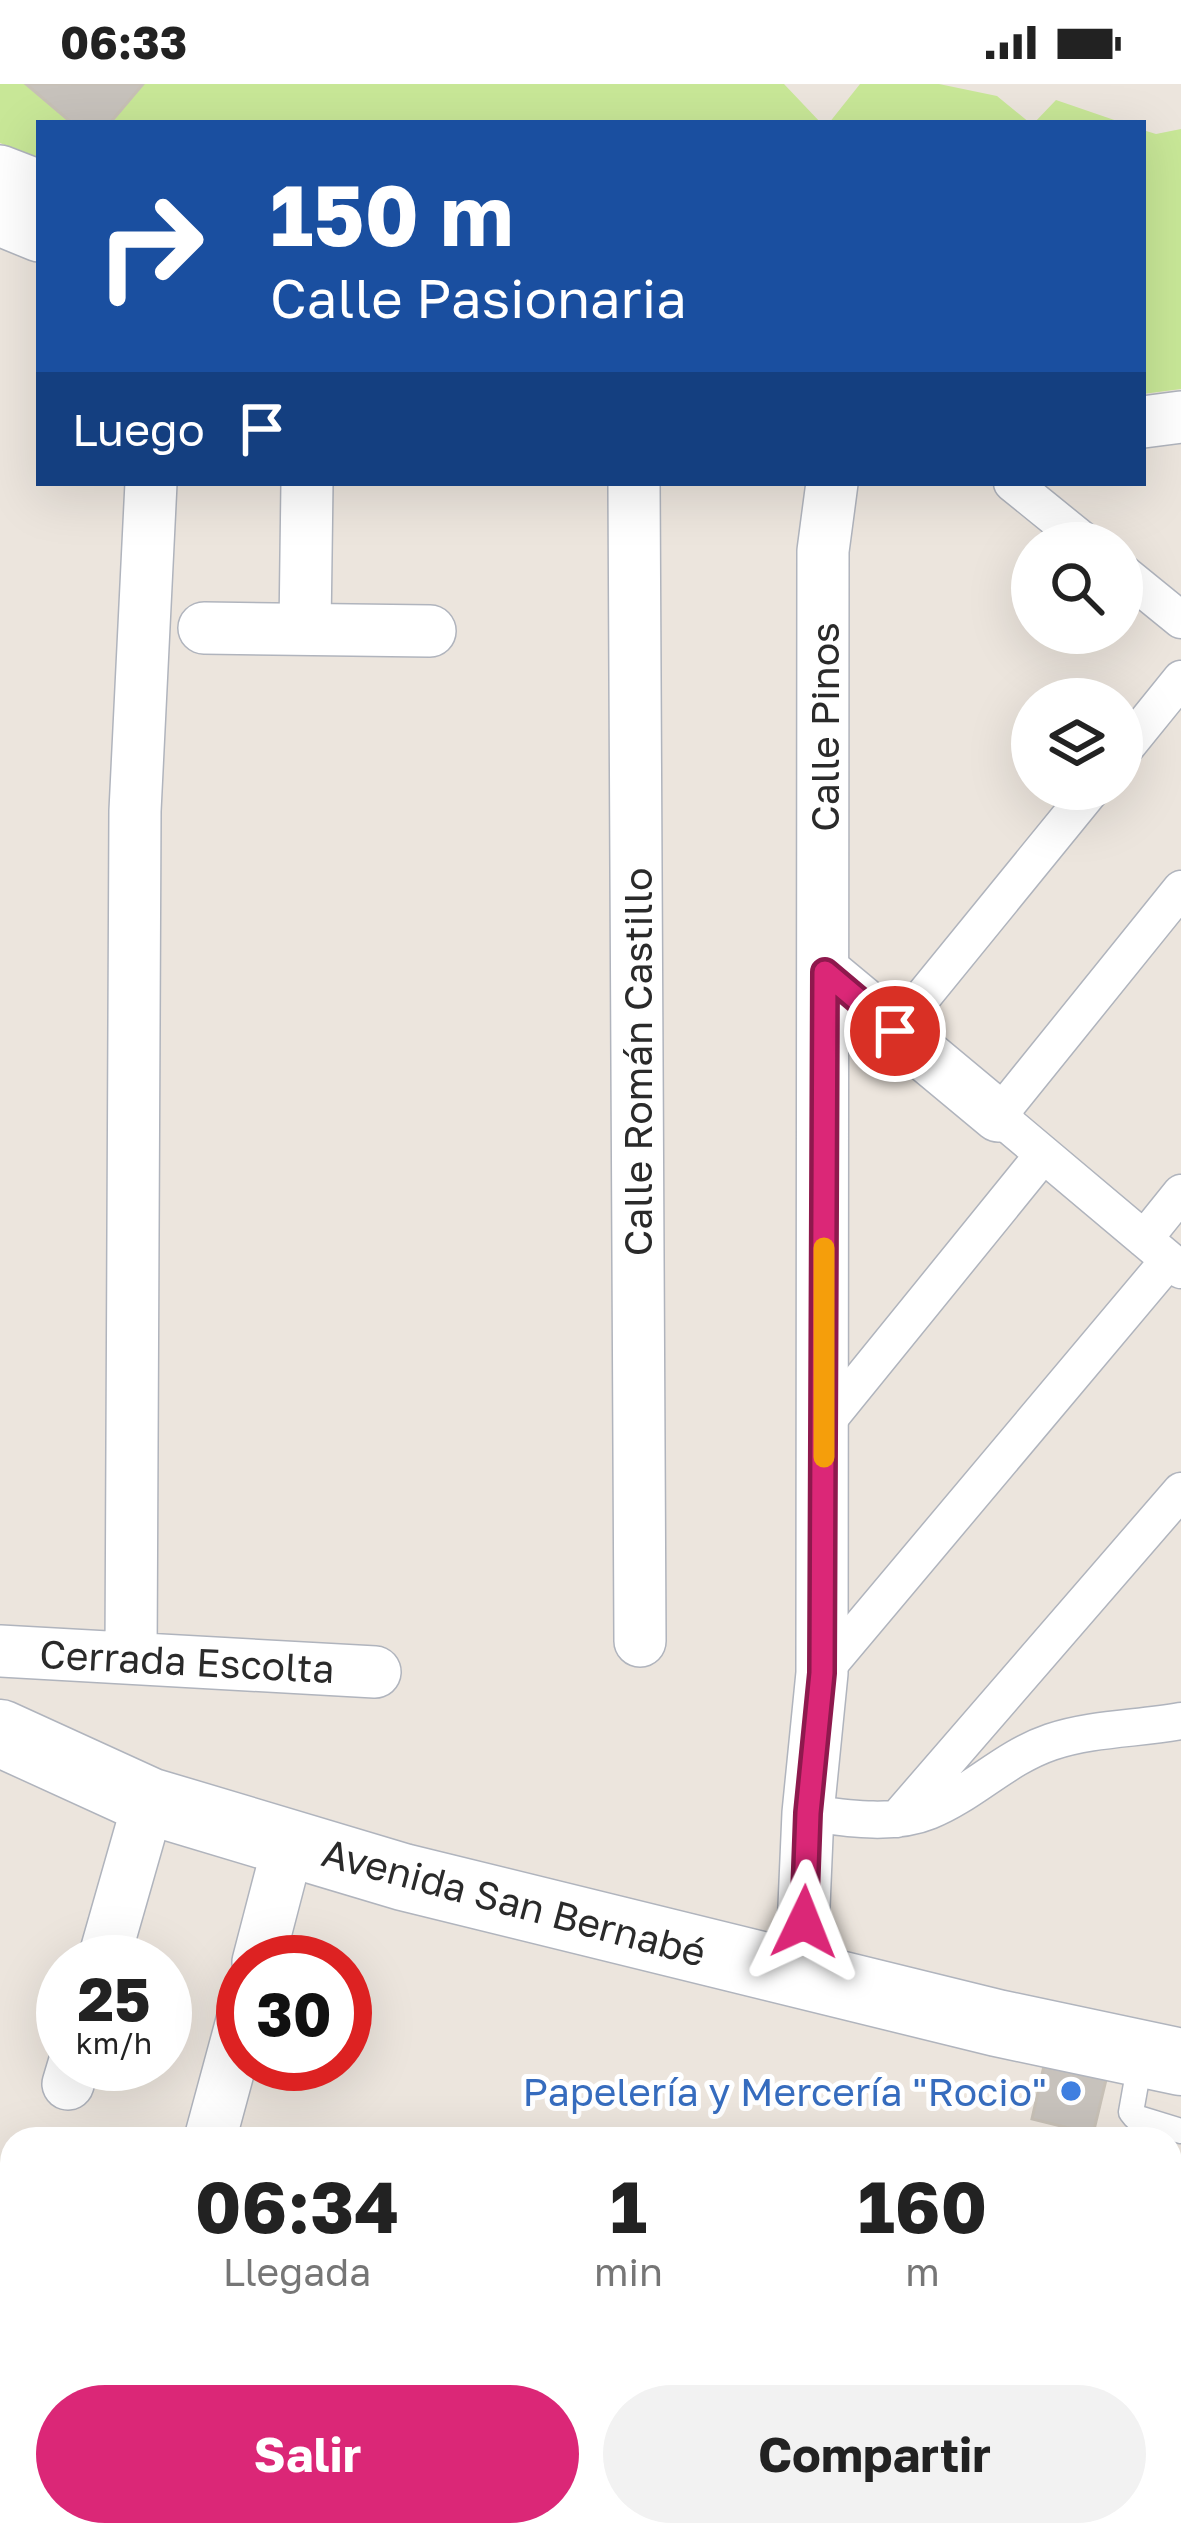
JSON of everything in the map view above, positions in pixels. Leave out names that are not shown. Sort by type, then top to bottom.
[{"type":"main road","name":"Avenida San Bernabé","points":[[0,1733],[149,1801],[553,1917],[1161,2058]]},
{"type":"street","points":[[0,172],[36,185]]},
{"type":"street","points":[[0,238],[0,220],[36,235]]},
{"type":"street","points":[[1146,422],[1181,417]]},
{"type":"street","points":[[131,1658],[136,811],[151,486]]},
{"type":"street","points":[[305,629],[307,486]]},
{"type":"street","name":"Calle Román Castillo","points":[[634,486],[640,1641]]},
{"type":"street","name":"Calle Pinos","points":[[801,1975],[808,1813],[822,1673],[822,486]]},
{"type":"street","points":[[1016,486],[1060,522]]},
{"type":"street","points":[[1143,589],[1181,620]]},
{"type":"street","points":[[204,628],[430,631]]},
{"type":"street","points":[[1143,726],[1181,680]]},
{"type":"street","points":[[895,1031],[1075,810]]},
{"type":"street","points":[[998,1116],[1181,889]]},
{"type":"street","points":[[825,972],[1165,1256]]},
{"type":"street","points":[[824,1425],[1043,1155]]},
{"type":"street","points":[[822,1673],[1165,1256],[1181,1193]]},
{"type":"street","points":[[897,1819],[1181,1491]]},
{"type":"street","name":"Cerrada Escolta","points":[[0,1651],[374,1672]]},
{"type":"street","points":[[808,1813],[897,1819],[926,1813],[989,1772],[1054,1741],[1181,1720]]},
{"type":"street","points":[[111,1935],[149,1801]]},
{"type":"street","points":[[265,1935],[289,1843]]},
{"type":"street","points":[[213,2127],[223,2091]]},
{"type":"lane","points":[[1161,2058],[1131,2112],[1168,2127]]},
{"type":"green space","points":[[0,84],[784,84],[818,120],[36,120],[36,158],[0,143]]},
{"type":"green space","points":[[860,84],[939,84],[997,96],[1026,120],[831,120]]},
{"type":"green space","points":[[1056,100],[1114,120],[1037,120]]},
{"type":"green space","points":[[1181,129],[1181,389],[1146,394],[1146,131],[1156,134]]},
{"type":"building","points":[[26,84],[143,84],[113,120],[68,120]]},
{"type":"building","name":"Papelería y Mercería \"Rocio\"","points":[[1048,2048],[1110,2063],[1095,2127],[1065,2127],[1032,2119]]},
{"type":"slow traffic","points":[[824,1248],[824,1457]]},
{"type":"place","name":"Papelería y Mercería \"Rocio\"","points":[[1071,2091]]},
{"type":"route","points":[[804,1922],[808,1813],[822,1673],[825,972],[895,1031]]}]
